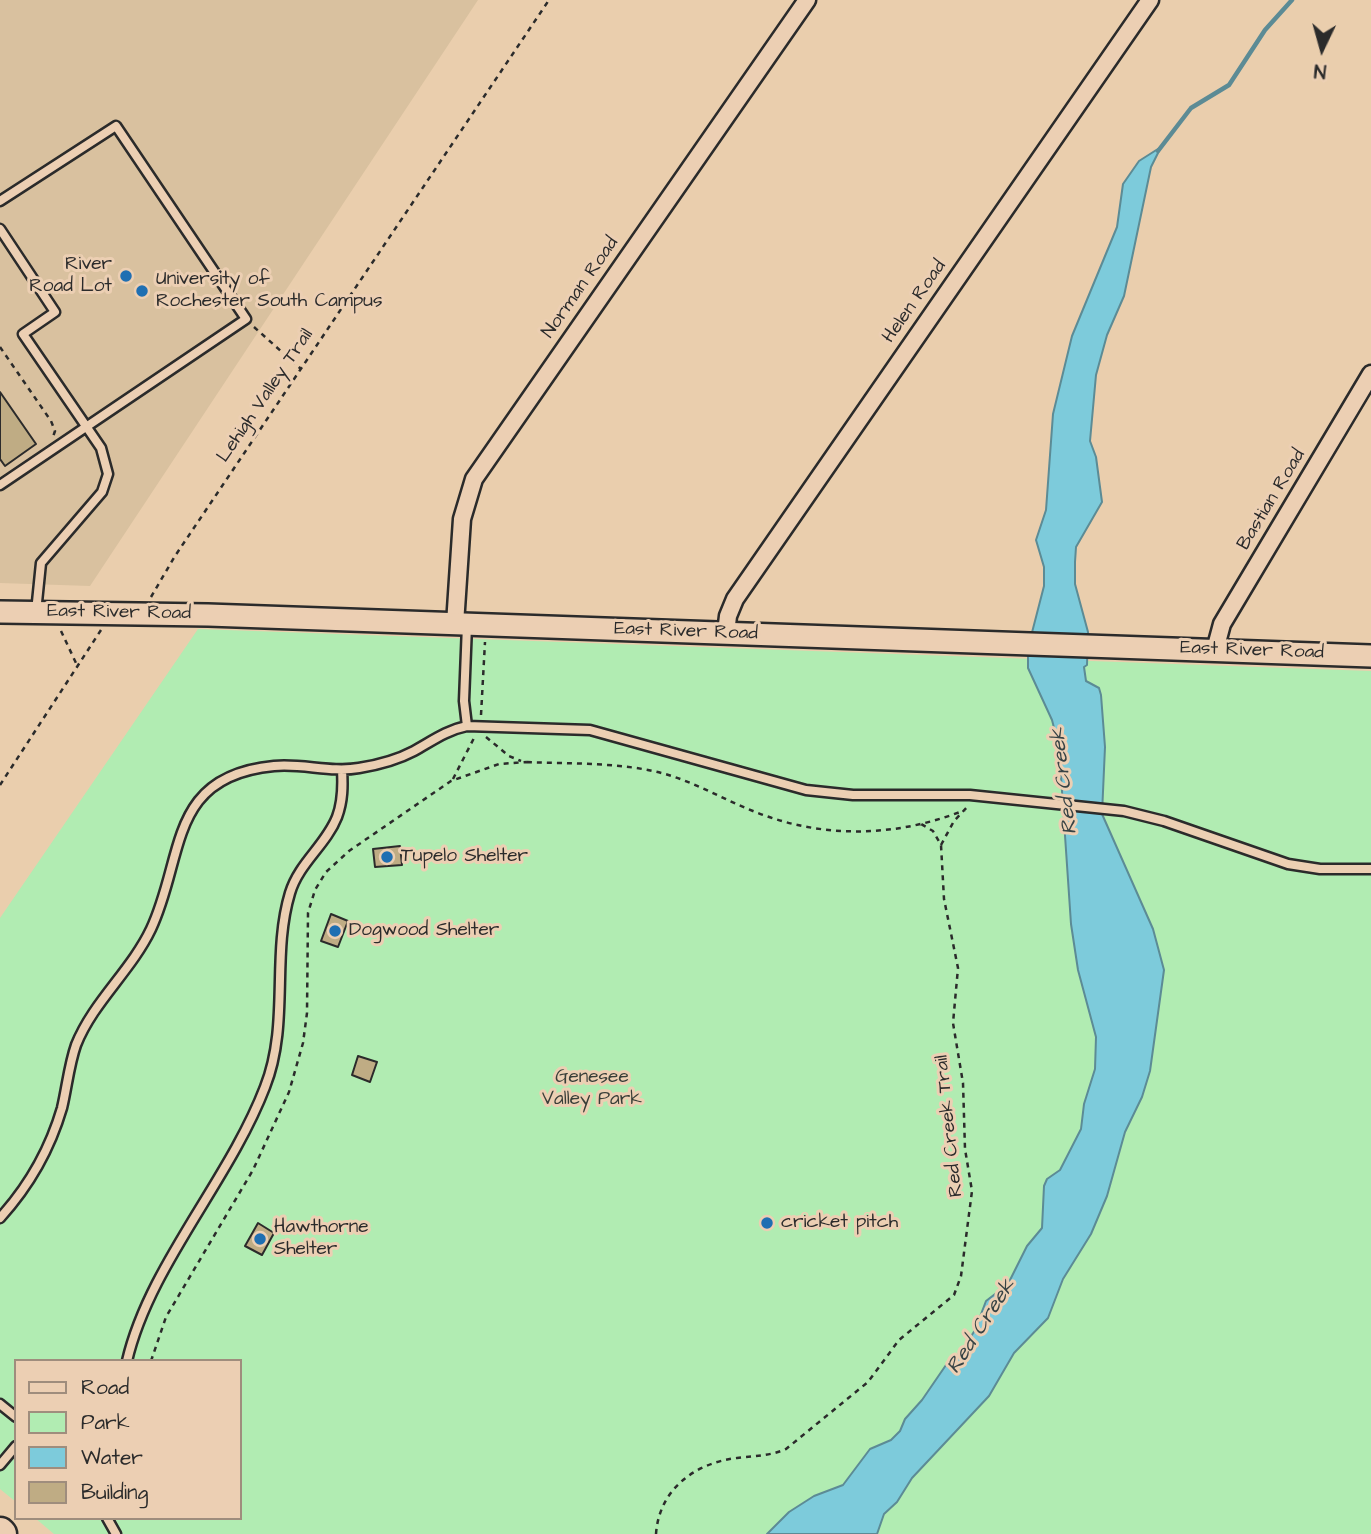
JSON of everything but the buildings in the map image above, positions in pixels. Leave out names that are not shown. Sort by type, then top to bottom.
[{"type":"street","name":"Norman Road","points":[[461,624],[463,519],[474,479],[807,0]]},
{"type":"street","name":"Helen Road","points":[[726,633],[728,615],[735,599],[1150,0]]},
{"type":"street","name":"Bastian Road","points":[[1215,650],[1222,624],[1371,374]]},
{"type":"street","name":"East River Road","points":[[0,612],[208,615],[1371,656]]},
{"type":"lane","points":[[0,201],[116,126],[246,319],[0,485]]},
{"type":"lane","points":[[0,229],[55,312],[23,334],[101,448],[108,474],[102,492],[41,563],[44,612]]},
{"type":"lane","points":[[461,624],[467,726]]},
{"type":"lane","points":[[0,1218],[31,1178],[48,1146],[61,1110],[72,1059],[81,1034],[150,932],[164,893],[179,835],[193,807],[216,785],[262,767],[294,765],[342,769],[392,760],[446,732],[467,726],[590,730],[806,790],[853,795],[970,794],[1113,809],[1164,821],[1288,864],[1320,869],[1371,869]]},
{"type":"lane","points":[[128,1359],[145,1306],[240,1144],[267,1084],[280,1026],[283,935],[288,903],[299,872],[338,814],[342,769]]},
{"type":"lane","points":[[0,1404],[14,1415]]},
{"type":"lane","points":[[0,1465],[13,1449]]},
{"type":"path","name":"Lehigh Valley Trail","points":[[142,613],[175,556],[549,0]]},
{"type":"path","points":[[246,319],[301,369]]},
{"type":"path","points":[[0,347],[51,421],[55,431],[51,442]]},
{"type":"path","points":[[44,612],[77,664]]},
{"type":"path","points":[[0,785],[106,622]]},
{"type":"path","points":[[451,781],[480,726],[485,642]]},
{"type":"path","points":[[480,726],[484,735],[499,748],[527,762]]},
{"type":"path","points":[[152,1359],[166,1317],[261,1156],[294,1077],[307,1013],[309,913],[315,890],[326,872],[341,857],[451,781],[499,764],[527,762],[664,773],[758,813],[821,830],[857,832],[921,824],[965,810]]},
{"type":"path","points":[[941,845],[954,821],[965,810],[970,794]]},
{"type":"path","points":[[921,824],[933,831],[941,845]]},
{"type":"path","name":"Red Creek Trail","points":[[656,1534],[662,1505],[677,1484],[714,1463],[776,1454],[786,1449],[868,1382],[899,1340],[948,1301],[958,1286],[972,1191],[965,1149],[963,1083],[953,1023],[958,968],[945,906],[941,845]]},
{"type":"shaded area","name":"University of Rochester South Campus","points":[[0,0],[478,0],[90,586],[0,583]]},
{"type":"green space","name":"Genesee Valley Park","points":[[198,629],[1371,671],[1371,1534],[54,1534],[37,1520],[242,1520],[242,1359],[14,1359],[14,1500],[0,1489],[0,918]]},
{"type":"water","points":[[1161,147],[1151,167],[1124,296],[1107,335],[1096,375],[1090,441],[1096,457],[1102,502],[1076,547],[1075,562],[1075,584],[1088,632],[1087,665],[1084,667],[1086,681],[1099,688],[1101,695],[1105,747],[1102,814],[1153,929],[1164,970],[1150,1071],[1142,1097],[1125,1132],[1107,1196],[1091,1234],[1063,1279],[1048,1318],[1014,1353],[989,1396],[912,1478],[897,1502],[884,1514],[877,1534],[767,1534],[789,1512],[814,1496],[843,1485],[870,1449],[891,1440],[900,1431],[905,1419],[946,1365],[962,1351],[975,1330],[986,1301],[1008,1284],[1027,1246],[1042,1228],[1044,1186],[1047,1179],[1060,1170],[1081,1129],[1084,1104],[1095,1069],[1096,1037],[1078,970],[1071,924],[1059,747],[1052,720],[1028,668],[1028,648],[1044,586],[1044,567],[1036,540],[1046,510],[1053,414],[1072,336],[1117,227],[1123,184],[1139,161]]},
{"type":"waterway","name":"Red Creek","points":[[1158,151],[1191,108],[1229,85],[1265,30],[1292,0]]},
{"type":"place","name":"River Road Lot","points":[[126,276]]},
{"type":"place","name":"University of Rochester South Campus","points":[[142,291]]},
{"type":"place","name":"Tupelo Shelter","points":[[387,857]]},
{"type":"place","name":"Dogwood Shelter","points":[[335,931]]},
{"type":"place","name":"cricket pitch","points":[[767,1223]]},
{"type":"place","name":"Hawthorne Shelter","points":[[260,1239]]}]
